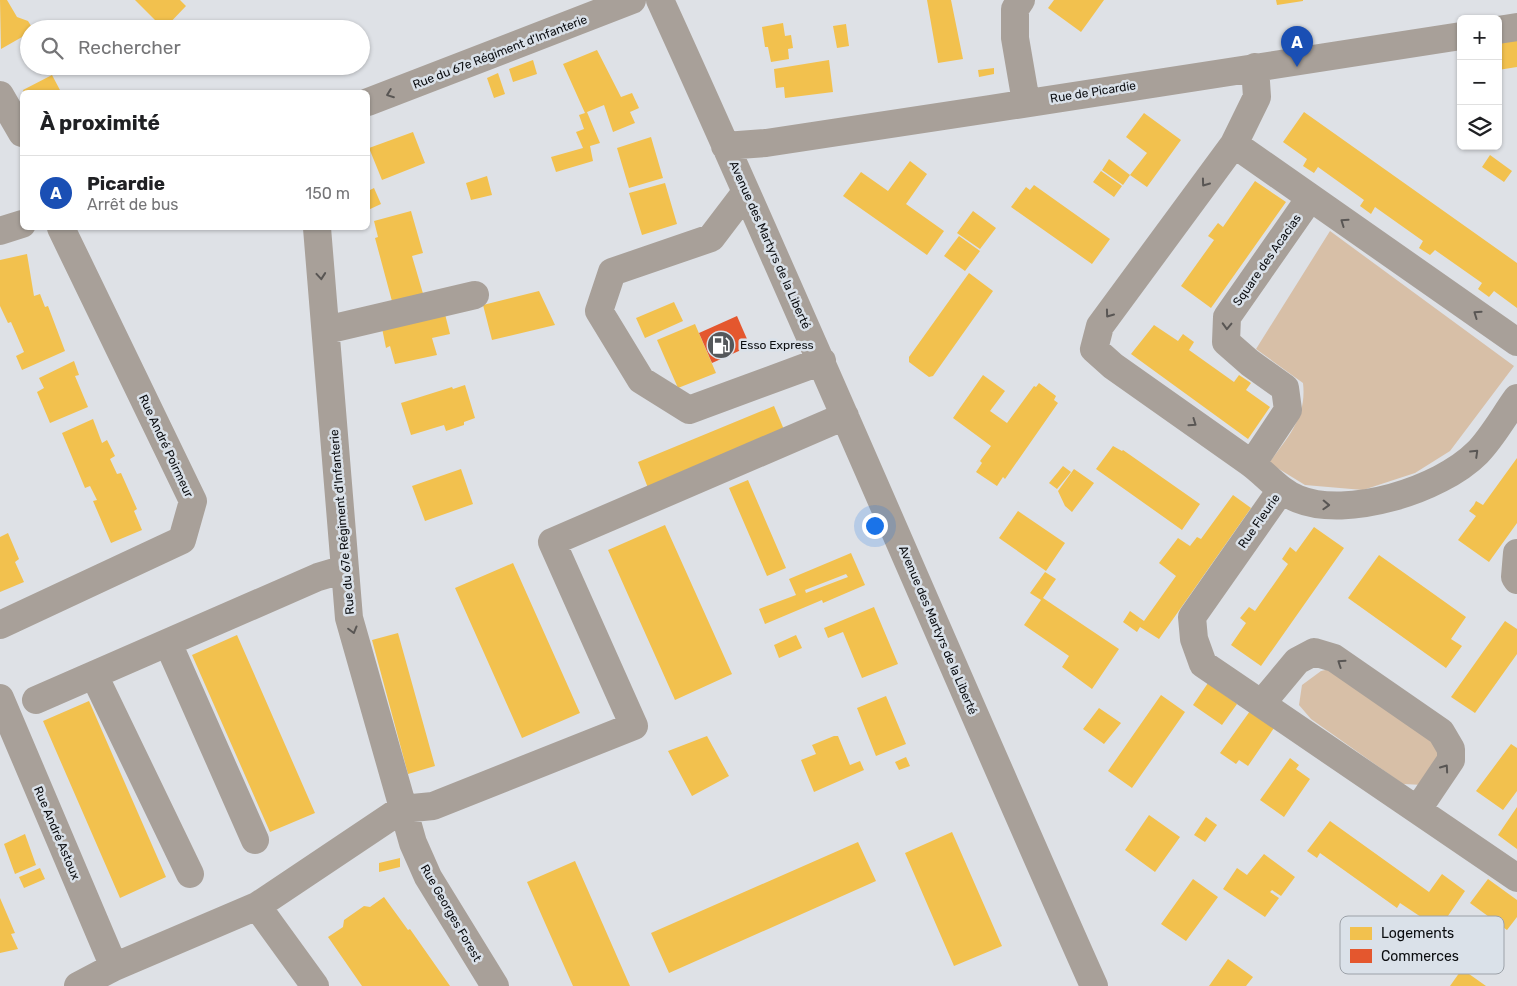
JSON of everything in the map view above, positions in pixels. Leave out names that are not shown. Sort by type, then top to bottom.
[{"type":"street","name":"Rue du 67e Régiment d'Infanterie","points":[[370,101],[632,0]]},
{"type":"street","name":"Avenue des Martyrs de la Liberté","points":[[660,0],[822,361],[1010,798],[1094,986]]},
{"type":"street","points":[[1021,0],[1015,9],[1015,38],[1026,102]]},
{"type":"street","points":[[1502,30],[1517,28]]},
{"type":"street","name":"Rue de Picardie","points":[[725,146],[766,143],[1254,66],[1457,37]]},
{"type":"street","name":"Rue Fleurie","points":[[1254,66],[1257,97],[1234,144],[1100,326],[1094,349],[1113,366],[1252,464],[1281,490],[1192,616],[1194,639],[1203,664],[1418,808],[1517,878]]},
{"type":"street","points":[[0,96],[20,130]]},
{"type":"street","points":[[1234,144],[1517,342]]},
{"type":"street","points":[[746,192],[711,238],[612,272],[599,311],[641,380],[689,410],[822,361]]},
{"type":"street","name":"Square des Acacias","points":[[1252,464],[1288,410],[1285,388],[1250,364],[1226,342],[1227,317],[1310,198]]},
{"type":"street","points":[[0,231],[20,225]]},
{"type":"street","name":"Rue André Poirmeur","points":[[0,625],[182,540],[192,501],[62,230]]},
{"type":"street","name":"Rue du 67e Régiment d'Infanterie","points":[[317,230],[350,618],[402,809]]},
{"type":"street","points":[[326,330],[474,295]]},
{"type":"street","points":[[1281,490],[1314,504],[1352,506],[1392,498],[1436,482],[1477,454],[1517,398]]},
{"type":"street","points":[[78,986],[114,967],[257,906],[402,809],[434,806],[634,726],[552,542],[846,416]]},
{"type":"street","points":[[1517,553],[1515,577],[1517,580]]},
{"type":"street","points":[[36,700],[318,577],[345,569]]},
{"type":"street","points":[[168,643],[255,840]]},
{"type":"street","points":[[1262,703],[1297,661],[1314,652],[1334,658],[1441,732],[1451,749],[1451,760],[1418,808]]},
{"type":"street","points":[[94,675],[190,874]]},
{"type":"street","name":"Rue André Astoux","points":[[0,698],[114,967]]},
{"type":"street","name":"Rue Georges Forest","points":[[402,809],[413,843],[428,877],[495,986]]},
{"type":"street","points":[[257,906],[315,986]]},
{"type":"shaded area","points":[[1330,231],[1514,366],[1450,451],[1415,473],[1363,490],[1305,485],[1269,463],[1295,426],[1302,406],[1303,383],[1256,349]]},
{"type":"shaded area","points":[[1334,668],[1442,749],[1424,785],[1403,784],[1311,719],[1299,705],[1302,685],[1321,671]]},
{"type":"building: Logements","points":[[0,0],[7,0],[17,17],[25,20],[20,20],[20,38],[1,49]]},
{"type":"building: Logements","points":[[135,0],[180,0],[186,6],[173,20],[155,20]]},
{"type":"building: Logements","points":[[927,0],[951,0],[963,59],[938,63]]},
{"type":"building: Logements","points":[[1054,0],[1104,0],[1081,32],[1048,8]]},
{"type":"building: Logements","points":[[1276,0],[1303,0],[1303,1],[1277,5]]},
{"type":"building: Logements","points":[[783,23],[785,36],[791,35],[793,48],[788,49],[789,59],[771,62],[768,47],[765,47],[762,27]]},
{"type":"building: Logements","points":[[846,24],[849,46],[837,48],[833,26]]},
{"type":"building: Logements","points":[[1502,39],[1517,39],[1517,67],[1502,69]]},
{"type":"building: Logements","points":[[597,50],[621,97],[632,93],[639,108],[630,112],[635,123],[613,132],[604,105],[587,112],[600,143],[590,146],[593,161],[556,172],[551,157],[583,148],[576,132],[584,129],[579,115],[585,113],[563,64]]},
{"type":"building: Logements","points":[[533,60],[537,74],[513,82],[509,69]]},
{"type":"building: Logements","points":[[829,60],[833,92],[785,98],[784,87],[776,88],[774,69]]},
{"type":"building: Logements","points":[[994,68],[994,74],[979,77],[978,70]]},
{"type":"building: Logements","points":[[498,73],[505,94],[494,98],[487,78]]},
{"type":"building: Logements","points":[[52,75],[60,90],[23,90]]},
{"type":"building: Logements","points":[[1304,112],[1517,263],[1517,308],[1494,291],[1489,297],[1478,289],[1482,283],[1435,250],[1430,255],[1419,248],[1423,241],[1375,207],[1371,214],[1360,206],[1364,200],[1318,167],[1314,173],[1303,166],[1307,159],[1283,142]]},
{"type":"building: Logements","points":[[1144,113],[1181,140],[1147,187],[1130,175],[1147,153],[1126,137]]},
{"type":"building: Logements","points":[[413,132],[425,163],[382,180],[370,148]]},
{"type":"building: Logements","points":[[651,137],[663,178],[629,188],[617,148]]},
{"type":"building: Logements","points":[[1490,155],[1512,171],[1504,182],[1482,167]]},
{"type":"building: Logements","points":[[1109,159],[1130,175],[1123,185],[1102,170]]},
{"type":"building: Logements","points":[[910,161],[927,174],[906,204],[944,231],[927,255],[843,196],[861,172],[888,191]]},
{"type":"building: Logements","points":[[1101,171],[1122,186],[1114,197],[1093,182]]},
{"type":"building: Logements","points":[[487,176],[492,195],[471,200],[466,183]]},
{"type":"building: Logements","points":[[1255,181],[1286,202],[1211,308],[1181,286],[1214,240],[1208,236],[1218,223],[1223,227]]},
{"type":"building: Logements","points":[[665,183],[677,224],[642,235],[629,193]]},
{"type":"building: Logements","points":[[1034,185],[1110,239],[1092,264],[1011,207],[1026,187],[1030,190]]},
{"type":"building: Logements","points":[[374,188],[381,204],[370,209],[370,190]]},
{"type":"building: Logements","points":[[411,211],[423,253],[412,256],[424,297],[393,305],[375,238],[378,237],[374,221]]},
{"type":"building: Logements","points":[[973,211],[996,228],[980,249],[957,233]]},
{"type":"building: Logements","points":[[959,236],[980,251],[965,271],[944,256]]},
{"type":"building: Logements","points":[[27,254],[34,296],[40,294],[45,307],[48,306],[65,351],[22,370],[16,356],[24,352],[11,322],[8,323],[0,306],[0,260]]},
{"type":"building: Logements","points":[[969,273],[993,291],[933,376],[929,377],[909,362],[909,357]]},
{"type":"building: Logements","points":[[539,291],[555,325],[492,340],[483,305]]},
{"type":"building: Logements","points":[[674,302],[683,321],[645,338],[636,318]]},
{"type":"building: Logements","points":[[445,314],[450,334],[432,338],[437,355],[395,364],[390,346],[386,348],[382,328]]},
{"type":"building: Logements","points":[[695,324],[716,373],[678,388],[657,340]]},
{"type":"building: Logements","points":[[1154,325],[1178,341],[1183,334],[1194,342],[1189,350],[1234,382],[1239,375],[1251,383],[1246,390],[1270,407],[1248,439],[1131,354]]},
{"type":"building: Logements","points":[[74,361],[79,375],[75,376],[88,407],[50,423],[37,392],[44,388],[39,378]]},
{"type":"building: Logements","points":[[983,375],[1005,391],[990,411],[1007,423],[1034,386],[1036,387],[1039,383],[1056,396],[1054,400],[1058,403],[1005,479],[1003,477],[997,486],[976,472],[982,463],[980,461],[991,446],[953,418]]},
{"type":"building: Logements","points":[[465,385],[475,418],[464,422],[464,425],[446,431],[444,425],[411,435],[401,403],[452,387],[453,389]]},
{"type":"building: Logements","points":[[774,406],[785,432],[648,488],[638,462]]},
{"type":"building: Logements","points":[[93,419],[102,443],[107,440],[115,456],[110,459],[117,474],[121,473],[137,509],[134,511],[142,530],[111,543],[93,501],[97,500],[90,486],[85,488],[62,433]]},
{"type":"building: Logements","points":[[1113,446],[1123,450],[1200,504],[1182,530],[1096,469]]},
{"type":"building: Logements","points":[[1517,458],[1517,523],[1489,562],[1458,540],[1476,516],[1469,511],[1476,501],[1483,505]]},
{"type":"building: Logements","points":[[1063,466],[1071,472],[1057,489],[1049,483]]},
{"type":"building: Logements","points":[[461,469],[473,504],[425,521],[412,486]]},
{"type":"building: Logements","points":[[1074,469],[1094,483],[1072,512],[1065,506],[1058,491]]},
{"type":"building: Logements","points":[[748,480],[786,568],[767,576],[729,488]]},
{"type":"building: Logements","points":[[1233,495],[1251,508],[1159,639],[1140,627],[1137,632],[1123,622],[1130,611],[1144,621],[1176,576],[1159,563],[1178,538],[1190,546],[1197,537],[1201,539]]},
{"type":"building: Logements","points":[[1018,511],[1065,543],[1046,571],[999,538]]},
{"type":"building: Logements","points":[[665,525],[732,674],[675,700],[608,550]]},
{"type":"building: Logements","points":[[1314,527],[1344,548],[1261,666],[1231,645],[1246,623],[1240,618],[1249,607],[1255,611],[1288,564],[1282,559],[1290,547],[1296,552]]},
{"type":"building: Logements","points":[[8,533],[19,559],[15,562],[24,582],[0,592],[0,537]]},
{"type":"building: Logements","points":[[851,553],[865,585],[823,603],[822,600],[765,624],[759,609],[796,595],[789,579]],"holes":[[[846,574],[848,577],[806,593],[805,590]]]},
{"type":"building: Logements","points":[[1379,555],[1466,617],[1451,639],[1462,646],[1446,668],[1348,598]]},
{"type":"building: Logements","points":[[513,563],[580,713],[522,738],[455,588]]},
{"type":"building: Logements","points":[[1045,572],[1056,579],[1043,598],[1119,649],[1092,689],[1062,667],[1069,656],[1024,625],[1041,600],[1030,593]]},
{"type":"building: Logements","points":[[874,607],[898,664],[862,678],[843,632],[828,638],[824,628]]},
{"type":"building: Logements","points":[[1505,621],[1517,629],[1517,654],[1475,713],[1451,697]]},
{"type":"building: Logements","points":[[398,633],[435,766],[408,774],[372,640]]},
{"type":"building: Logements","points":[[237,635],[315,813],[270,832],[192,655]]},
{"type":"building: Logements","points":[[796,635],[802,648],[779,658],[774,645]]},
{"type":"building: Logements","points":[[1208,683],[1237,704],[1222,725],[1193,705]]},
{"type":"building: Logements","points":[[1161,695],[1185,712],[1132,788],[1108,771]]},
{"type":"building: Logements","points":[[886,696],[906,744],[876,756],[857,708]]},
{"type":"building: Logements","points":[[89,701],[166,877],[120,898],[43,721]]},
{"type":"building: Logements","points":[[1099,708],[1121,723],[1104,744],[1083,729]]},
{"type":"building: Logements","points":[[1250,711],[1274,728],[1248,766],[1239,760],[1236,764],[1220,753]]},
{"type":"building: Logements","points":[[707,736],[729,776],[692,796],[668,751]]},
{"type":"building: Logements","points":[[838,736],[850,765],[860,761],[864,770],[814,792],[801,760],[816,754],[812,745]]},
{"type":"building: Logements","points":[[1511,744],[1517,748],[1517,791],[1503,810],[1476,791]]},
{"type":"building: Logements","points":[[906,757],[910,766],[899,770],[895,762]]},
{"type":"building: Logements","points":[[1290,758],[1299,765],[1296,769],[1310,779],[1284,817],[1260,800]]},
{"type":"building: Logements","points":[[1517,807],[1517,849],[1498,835]]},
{"type":"building: Logements","points":[[1149,815],[1180,837],[1155,872],[1125,850]]},
{"type":"building: Logements","points":[[1206,817],[1217,825],[1205,842],[1194,835]]},
{"type":"building: Logements","points":[[1330,821],[1429,892],[1442,874],[1465,891],[1448,916],[1420,916],[1400,903],[1397,908],[1320,853],[1317,858],[1307,851]]},
{"type":"building: Logements","points":[[952,832],[1002,946],[954,966],[905,853]]},
{"type":"building: Logements","points":[[25,834],[36,865],[15,874],[4,844]]},
{"type":"building: Logements","points":[[858,842],[876,881],[669,973],[651,933]]},
{"type":"building: Logements","points":[[1264,854],[1295,877],[1281,896],[1272,890],[1270,892],[1279,898],[1265,917],[1223,889],[1237,868],[1247,875]]},
{"type":"building: Logements","points":[[400,858],[400,867],[379,872],[379,863]]},
{"type":"building: Logements","points":[[575,861],[630,986],[573,986],[545,923],[527,882]]},
{"type":"building: Logements","points":[[40,868],[45,879],[24,888],[19,877]]},
{"type":"building: Logements","points":[[1193,879],[1218,897],[1186,941],[1161,924]]},
{"type":"building: Logements","points":[[1488,879],[1517,900],[1517,917],[1507,930],[1504,928],[1504,916],[1488,916],[1470,903]]},
{"type":"building: Logements","points":[[384,897],[408,930],[410,929],[450,986],[362,986],[328,937],[343,927],[344,920],[364,906],[370,907]]},
{"type":"building: Logements","points":[[0,898],[15,933],[11,934],[18,949],[0,953]]},
{"type":"building: Logements","points":[[1228,959],[1253,977],[1246,986],[1209,986]]},
{"type":"building: Logements","points":[[1458,974],[1469,974],[1486,986],[1450,986]]},
{"type":"building: Commerces","points":[[737,316],[750,346],[712,363],[699,333]]},
{"type":"place","name":"Picardie","points":[[1297,67]]},
{"type":"place","name":"Esso Express","points":[[721,345]]}]
